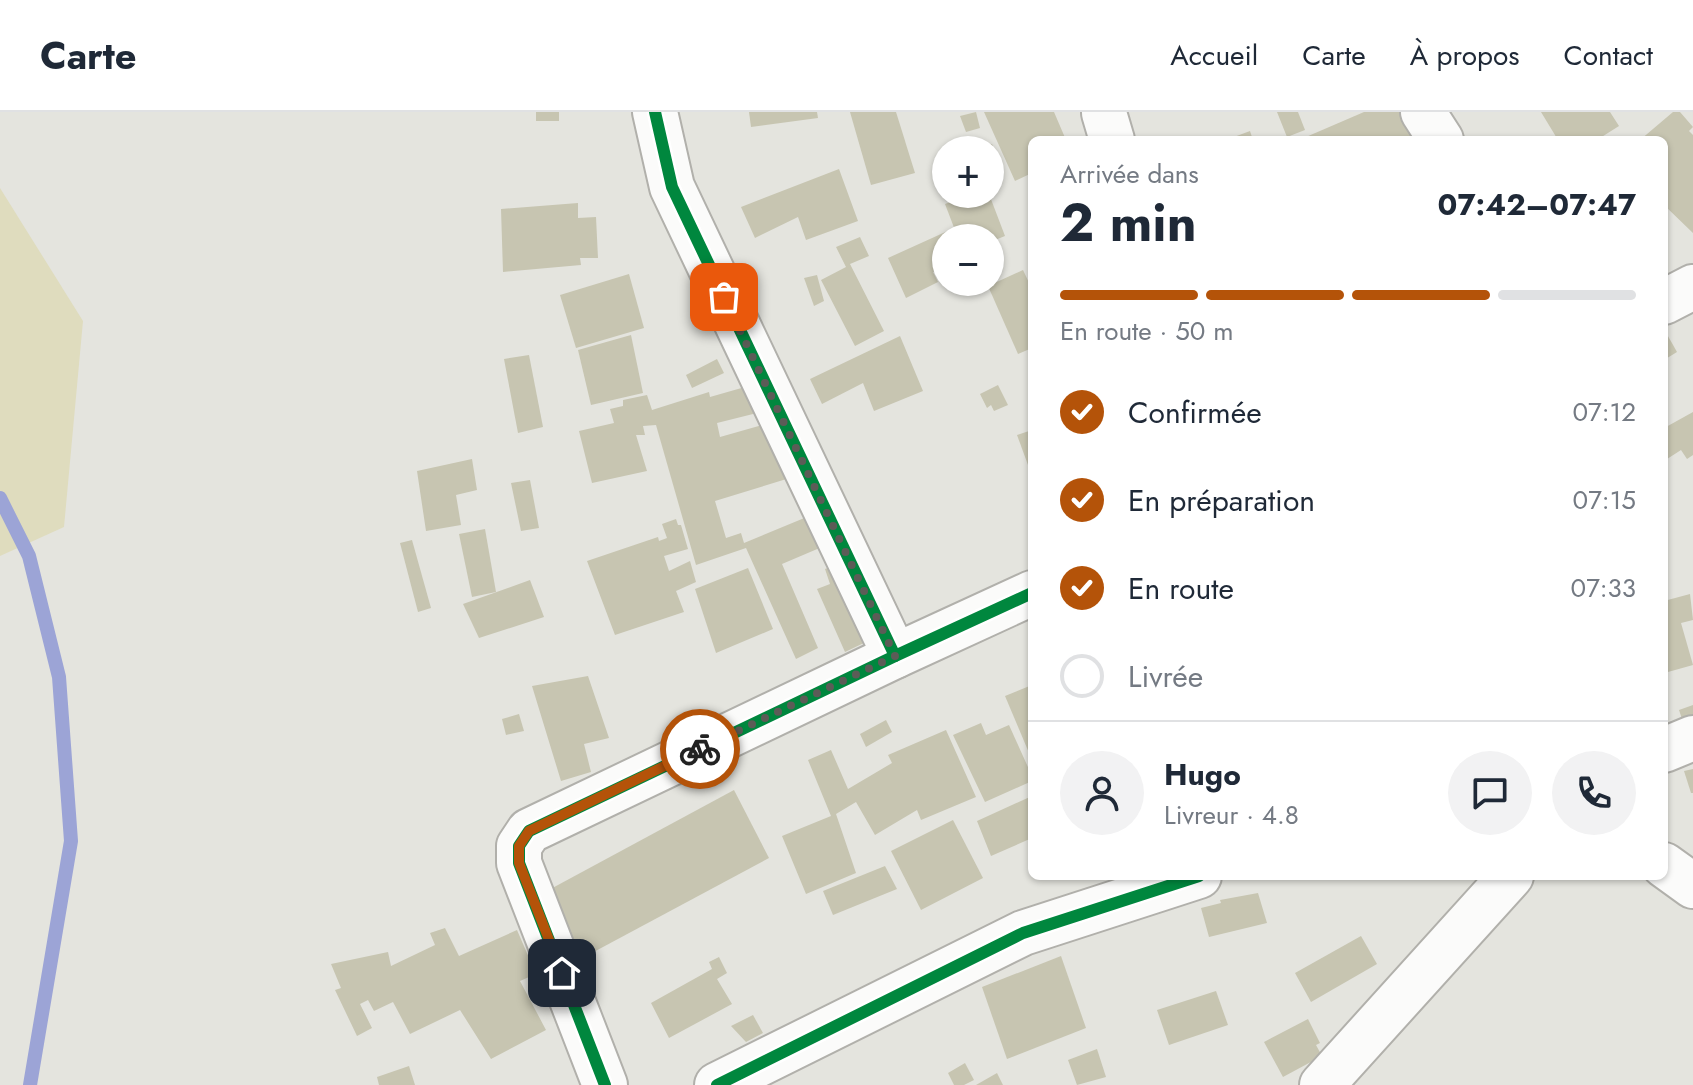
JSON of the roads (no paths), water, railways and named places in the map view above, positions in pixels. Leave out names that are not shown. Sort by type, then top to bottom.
[{"type":"street","points":[[655,112],[672,187],[895,656]]},
{"type":"street","points":[[1423,112],[1438,136]]},
{"type":"street","points":[[1668,300],[1693,287]]},
{"type":"street","points":[[605,1085],[519,863],[519,846],[529,831],[1028,595]]},
{"type":"street","points":[[1668,748],[1693,738]]},
{"type":"street","points":[[1668,868],[1693,886]]},
{"type":"street","points":[[717,1085],[1023,933],[1187,880]]},
{"type":"street","points":[[1322,1085],[1507,880]]},
{"type":"waterway","points":[[0,498],[29,556],[59,677],[71,841],[30,1085]]}]
